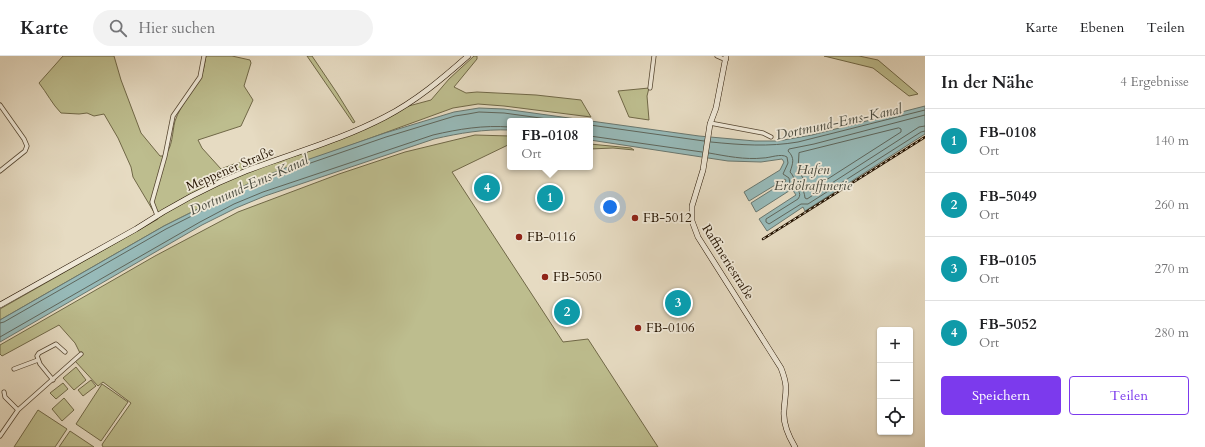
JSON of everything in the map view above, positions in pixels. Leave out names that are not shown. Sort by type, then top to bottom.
[{"type":"main road","name":"Meppener Straße","points":[[0,306],[136,229],[157,215],[209,187],[234,176],[355,131],[386,116],[425,92],[468,56]]},
{"type":"main road","name":"Raffineriestraße","points":[[726,58],[716,108],[710,123],[703,170],[692,206],[693,226],[698,237],[781,368],[787,384],[783,412],[784,420],[788,434],[795,447]]},
{"type":"street","points":[[157,215],[152,202],[165,156],[173,116],[200,77],[204,56]]},
{"type":"street","points":[[650,88],[654,56]]},
{"type":"street","points":[[717,56],[726,58]]},
{"type":"street","points":[[0,105],[24,138],[28,146],[25,151],[0,171]]},
{"type":"street","points":[[710,123],[763,133],[771,137]]},
{"type":"street","points":[[53,380],[38,360],[37,356],[39,353],[56,344],[65,352]]},
{"type":"street","points":[[0,435],[18,410],[81,354]]},
{"type":"street","points":[[14,369],[38,360]]},
{"type":"street","points":[[4,392],[5,397],[18,410]]},
{"type":"green space","points":[[63,56],[114,56],[121,80],[141,133],[160,156],[164,156],[169,149],[175,121],[181,108],[200,78],[206,56],[232,56],[250,60],[251,63],[244,86],[253,100],[241,126],[198,140],[202,148],[221,169],[234,164],[265,158],[271,164],[279,162],[338,140],[405,107],[431,100],[449,79],[474,56],[477,56],[477,59],[454,87],[466,93],[477,92],[536,95],[581,100],[591,117],[478,104],[453,108],[258,179],[164,226],[0,320],[0,309],[158,219],[133,177],[131,167],[118,138],[104,114],[94,116],[87,113],[61,113],[39,83]]},
{"type":"green space","points":[[307,56],[312,56],[355,122],[353,123]]},
{"type":"green space","points":[[824,56],[859,56],[878,60],[918,94],[909,96],[873,68]]},
{"type":"green space","points":[[649,88],[647,96],[649,120],[629,117],[618,91]]},
{"type":"green space","points":[[475,135],[507,136],[507,145],[452,172],[563,342],[588,339],[658,447],[103,447],[103,443],[131,403],[103,382],[98,386],[75,361],[81,355],[75,343],[59,325],[2,356],[0,354],[0,345],[155,256],[238,212],[339,174],[405,152]]},
{"type":"green space","points":[[593,144],[631,148],[634,150],[613,148],[593,149]]},
{"type":"green space","points":[[76,367],[86,380],[74,390],[63,378]]},
{"type":"green space","points":[[91,380],[96,386],[83,396],[78,390]]},
{"type":"green space","points":[[63,383],[68,389],[56,399],[50,393]]},
{"type":"green space","points":[[102,384],[128,402],[101,441],[76,424]]},
{"type":"green space","points":[[64,398],[74,410],[62,421],[52,409]]},
{"type":"green space","points":[[38,410],[67,429],[55,447],[14,447]]},
{"type":"green space","points":[[70,431],[94,447],[59,447]]},
{"type":"water","name":"Hafen Erdölraffinerie","points":[[925,106],[925,134],[805,211],[803,207],[767,231],[759,219],[796,195],[792,189],[756,212],[751,203],[786,181],[785,179],[749,201],[744,192],[780,170],[784,162],[782,159],[761,162],[728,161],[593,140],[593,121],[699,136],[755,141],[778,141],[812,135]]},
{"type":"water","name":"Dortmund-Ems-Kanal","points":[[479,108],[504,109],[569,118],[507,118],[507,130],[472,132],[434,139],[265,196],[236,208],[202,225],[0,342],[0,320],[164,226],[258,179],[295,164],[385,133],[454,112]]},
{"type":"railway","points":[[763,239],[925,137]]},
{"type":"place","name":"FB-5052","points":[[487,188]]},
{"type":"place","name":"FB-0108","points":[[550,198]]},
{"type":"place","name":"FB-5012","points":[[635,218]]},
{"type":"place","name":"FB-0116","points":[[519,237]]},
{"type":"place","name":"FB-5050","points":[[545,277]]},
{"type":"place","name":"FB-0105","points":[[678,303]]},
{"type":"place","name":"FB-5049","points":[[567,312]]},
{"type":"place","name":"FB-0106","points":[[638,328]]}]
